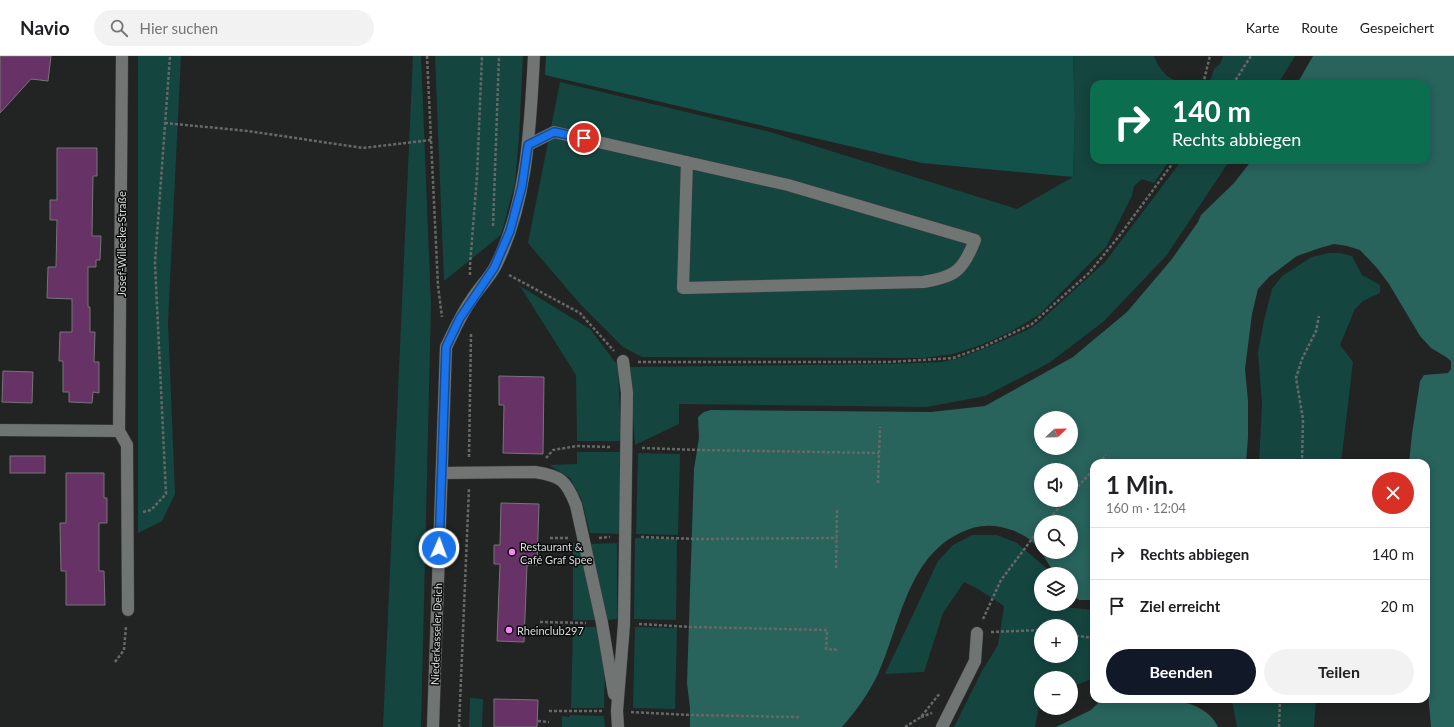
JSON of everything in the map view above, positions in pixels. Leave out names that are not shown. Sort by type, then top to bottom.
[{"type":"street","name":"Josef-Willecke-Straße","points":[[122,56],[120,432],[127,444],[128,610]]},
{"type":"street","name":"Niederkasseler Deich","points":[[433,727],[446,347],[460,318],[494,268],[510,231],[522,186],[528,145],[534,56]]},
{"type":"street","points":[[528,145],[554,132],[687,162],[788,185],[975,240],[968,259],[956,272],[939,279],[915,282],[683,288],[687,162]]},
{"type":"street","points":[[617,711],[624,624],[626,393],[623,362]]},
{"type":"street","points":[[0,430],[120,432]]},
{"type":"street","points":[[442,473],[534,472],[548,474],[559,478],[569,488],[576,505],[602,623],[617,711],[618,727]]},
{"type":"street","points":[[942,727],[975,662],[976,633]]},
{"type":"path","points":[[127,517],[151,510],[166,494],[155,263],[170,56]]},
{"type":"path","points":[[427,56],[438,286],[446,347]]},
{"type":"path","points":[[471,300],[470,264],[477,176],[482,56]]},
{"type":"path","points":[[493,226],[499,56]]},
{"type":"path","points":[[1204,80],[1210,56]]},
{"type":"path","points":[[1236,80],[1251,56]]},
{"type":"path","points":[[165,122],[363,148],[431,140]]},
{"type":"path","points":[[494,268],[580,313],[623,362],[889,362],[952,358],[983,347],[1032,324],[1090,273],[1120,236],[1172,164]]},
{"type":"path","points":[[1302,459],[1303,419],[1296,378],[1302,359],[1316,332],[1319,316]]},
{"type":"path","points":[[459,727],[469,472],[471,331]]},
{"type":"path","points":[[878,483],[880,427]]},
{"type":"path","points":[[534,472],[553,450],[577,446],[618,447]]},
{"type":"path","points":[[641,448],[879,453]]},
{"type":"path","points":[[1102,459],[1106,455]]},
{"type":"path","points":[[1078,486],[1090,473]]},
{"type":"path","points":[[1052,515],[1060,507]]},
{"type":"path","points":[[836,568],[837,509]]},
{"type":"path","points":[[1034,536],[1001,580],[976,633],[1034,630]]},
{"type":"path","points":[[596,538],[618,537]]},
{"type":"path","points":[[639,537],[698,539],[837,538]]},
{"type":"path","points":[[550,538],[569,538]]},
{"type":"path","points":[[115,662],[124,650],[128,610]]},
{"type":"path","points":[[540,622],[572,622]]},
{"type":"path","points":[[634,624],[691,627],[827,630],[826,649],[839,650]]},
{"type":"path","points":[[1078,636],[1090,637]]},
{"type":"path","points":[[1279,727],[1280,703]]},
{"type":"path","points":[[549,711],[603,711]]},
{"type":"path","points":[[633,712],[690,715],[799,717]]},
{"type":"path","points":[[538,721],[549,722]]},
{"type":"green space","points":[[138,56],[181,56],[168,322],[175,494],[162,521],[138,533]]},
{"type":"green space","points":[[413,56],[421,56],[431,305],[421,727],[383,727]]},
{"type":"green space","points":[[435,56],[523,56],[515,183],[501,235],[444,281]]},
{"type":"green space","points":[[1073,56],[1154,56],[1161,70],[1175,80],[1090,80],[1090,164],[1167,164],[1154,183],[1142,179],[1134,186],[1132,196],[1106,247],[1039,315],[1010,332],[981,345],[953,354],[924,358],[642,357],[623,347],[580,304],[528,243],[560,82],[770,132],[1017,209],[1073,177],[1075,114]]},
{"type":"green space","points":[[1223,56],[1295,56],[1280,80],[1210,80],[1214,69],[1220,64]]},
{"type":"green space","points":[[1179,164],[1227,164],[1166,256],[1103,322],[1049,363],[985,396],[927,407],[679,404],[679,424],[635,445],[629,367],[942,362],[962,357],[983,349],[1027,330],[1037,324],[1105,262]]},
{"type":"green space","points":[[1328,253],[1340,253],[1352,256],[1362,275],[1380,285],[1380,293],[1363,301],[1355,309],[1340,345],[1353,362],[1341,459],[1259,459],[1262,404],[1258,352],[1272,289],[1282,276],[1312,257]]},
{"type":"green space","points":[[520,286],[590,329],[618,366],[621,441],[577,441],[576,375]]},
{"type":"green space","points":[[577,452],[620,452],[619,534],[590,533],[581,498],[570,478],[549,465],[577,464]]},
{"type":"green space","points":[[638,453],[680,454],[678,535],[636,534]]},
{"type":"green space","points":[[972,535],[997,535],[1017,543],[1045,567],[1034,567],[1034,611],[1078,611],[1078,608],[1090,610],[1090,679],[1078,684],[1078,671],[1034,671],[1034,715],[1037,715],[1035,727],[954,727],[982,671],[998,645],[1004,606],[978,589],[964,582],[943,613],[924,672],[885,674],[938,561],[953,545]]},
{"type":"green space","points":[[635,538],[677,539],[676,620],[634,619]]},
{"type":"green space","points":[[573,543],[582,543],[598,620],[573,620]]},
{"type":"green space","points":[[617,543],[617,619],[607,620],[591,544]]},
{"type":"green space","points":[[573,627],[600,627],[605,664],[604,708],[571,708]]},
{"type":"green space","points":[[635,627],[677,628],[675,709],[633,708]]},
{"type":"green space","points":[[470,698],[483,699],[482,727],[469,727]]},
{"type":"green space","points":[[1232,703],[1316,703],[1314,727],[1237,727]]},
{"type":"green space","points":[[570,715],[604,716],[605,727],[562,727],[562,716],[569,717]]},
{"type":"shaded area","points":[[546,56],[1073,56],[1075,114],[1073,177],[922,163],[545,75]]},
{"type":"shaded area","points":[[1313,56],[1454,56],[1454,727],[1431,727],[1429,703],[1430,459],[1409,459],[1420,381],[1424,375],[1448,373],[1451,369],[1451,361],[1431,348],[1420,336],[1389,284],[1377,268],[1360,250],[1334,244],[1297,256],[1269,277],[1258,289],[1252,314],[1245,369],[1248,401],[1246,459],[1090,459],[1090,600],[1079,600],[1078,567],[1051,567],[1045,559],[1078,559],[1078,515],[1034,515],[1034,543],[1024,535],[1013,530],[991,526],[975,527],[960,533],[942,544],[928,559],[907,595],[886,655],[871,688],[842,727],[690,727],[690,708],[687,683],[694,469],[699,438],[698,417],[704,412],[711,410],[931,412],[985,406],[1073,357],[1127,312],[1172,259],[1198,222],[1201,215],[1234,183],[1249,164],[1430,164],[1430,80],[1299,80]]},
{"type":"shaded area","points":[[1098,703],[1186,703],[1197,707],[1209,715],[1218,727],[1056,727],[1091,710]]},
{"type":"building","points":[[0,56],[51,56],[48,81],[31,79],[0,113]]},
{"type":"building","points":[[57,148],[97,148],[97,176],[93,176],[92,236],[101,236],[100,260],[96,260],[96,267],[88,267],[88,307],[90,307],[90,332],[95,332],[94,362],[99,362],[99,393],[93,392],[92,403],[69,402],[69,392],[63,392],[63,361],[59,361],[60,332],[72,332],[72,299],[47,298],[48,267],[56,267],[57,220],[50,220],[50,200],[57,200]]},
{"type":"building","points":[[3,371],[33,372],[32,403],[2,402]]},
{"type":"building","points":[[499,376],[544,377],[543,454],[503,453],[504,405],[499,405]]},
{"type":"building","points":[[10,456],[45,456],[45,473],[10,473]]},
{"type":"building","points":[[66,473],[104,473],[104,498],[107,498],[107,523],[99,523],[99,571],[104,571],[105,605],[66,605],[66,571],[61,571],[60,523],[66,523]]},
{"type":"building","points":[[501,503],[539,504],[537,565],[527,565],[524,642],[497,641],[500,564],[494,564],[494,545],[500,545]]},
{"type":"building","points":[[494,699],[538,700],[537,727],[494,727]]},
{"type":"place","name":"Restaurant & Café Graf Spee","points":[[512,552]]},
{"type":"place","name":"Rheinclub297","points":[[509,630]]},
{"type":"route","points":[[439,548],[446,347],[460,318],[494,268],[510,231],[522,186],[528,145],[554,132],[584,138]]}]
